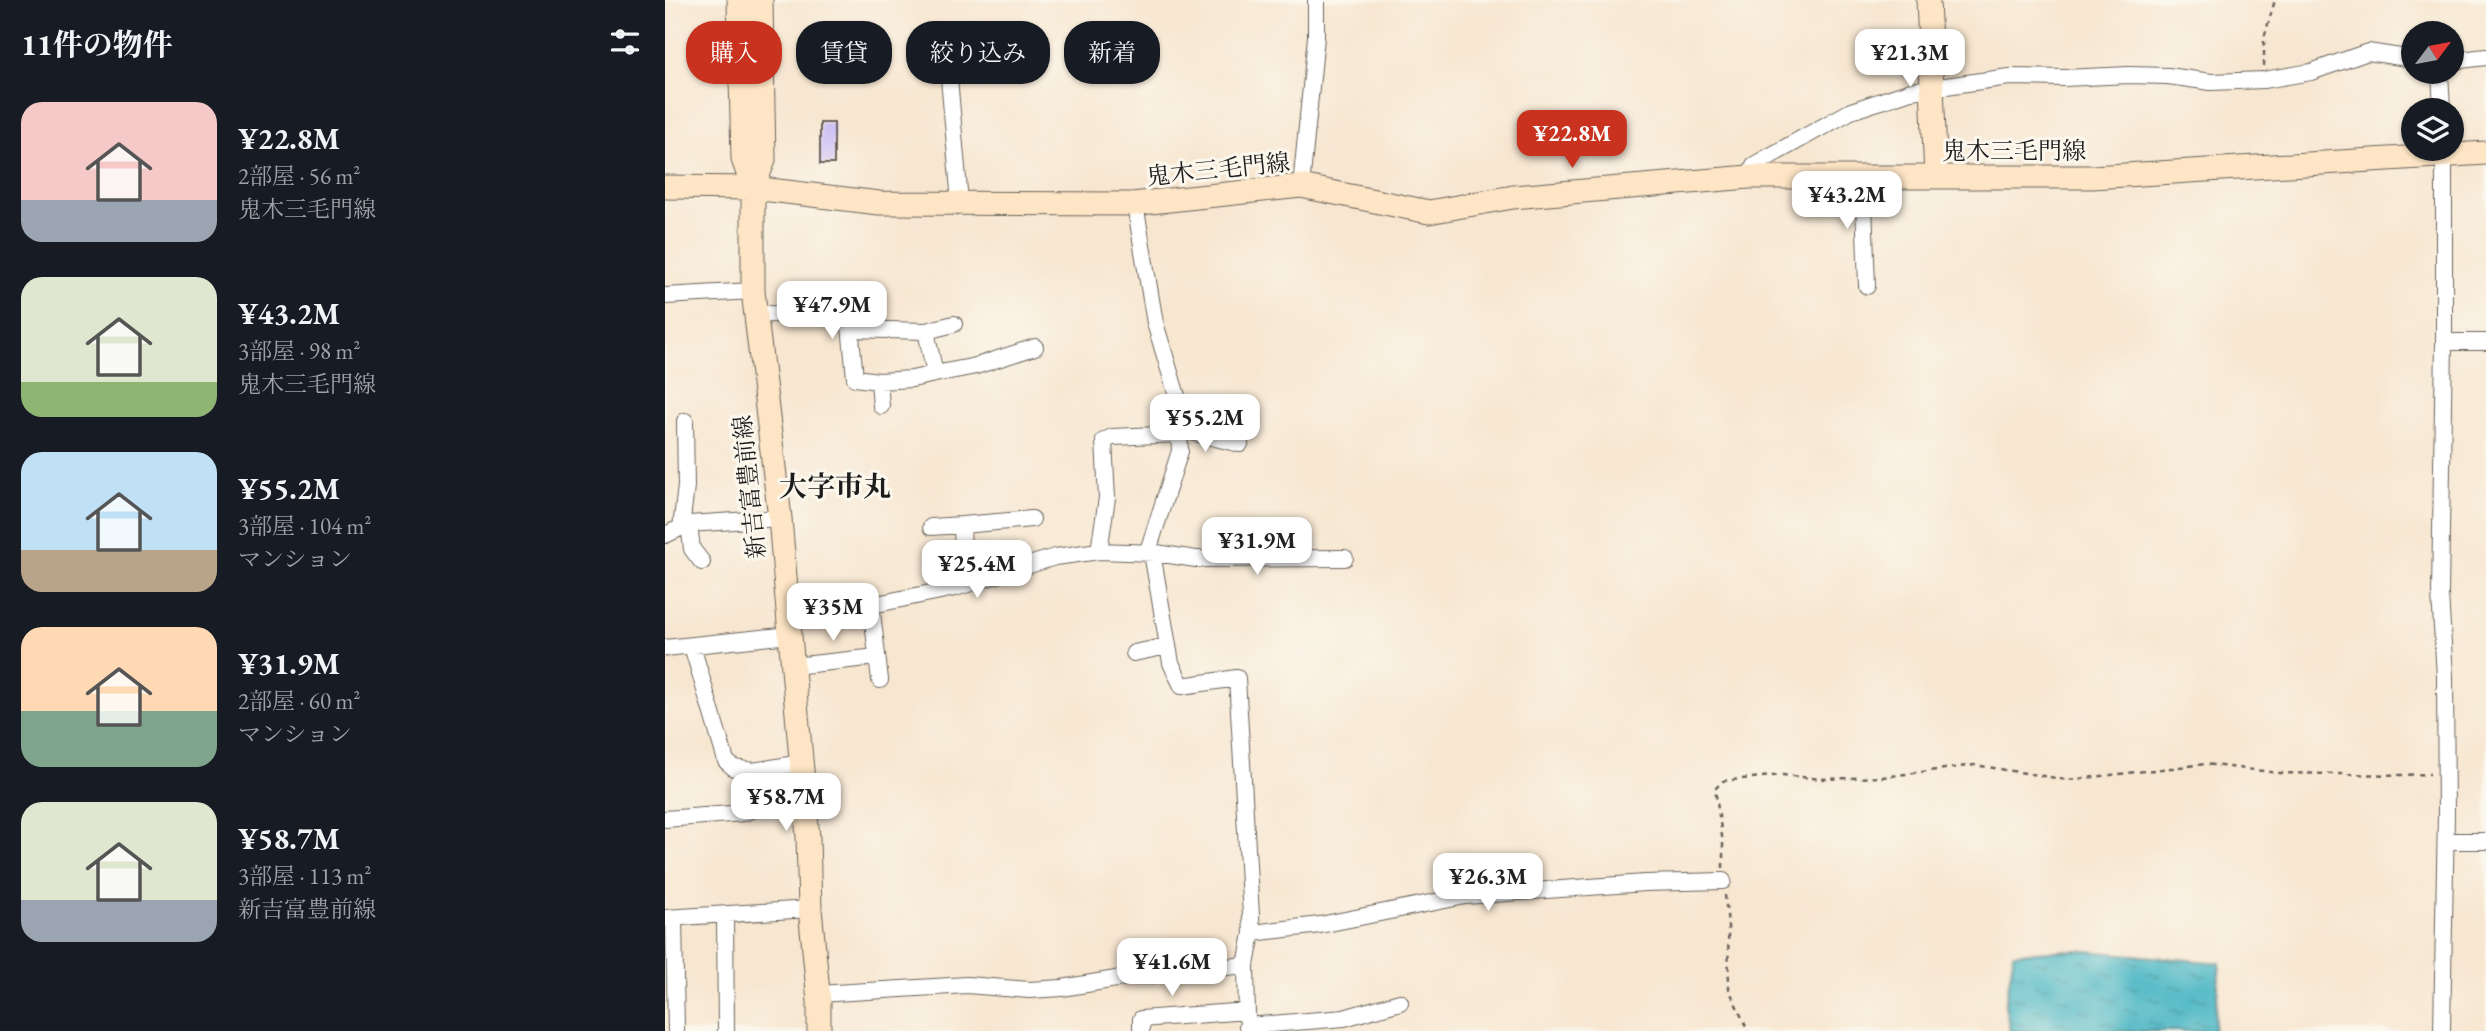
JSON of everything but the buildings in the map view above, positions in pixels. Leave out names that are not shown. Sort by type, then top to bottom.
[{"type":"main road","name":"新吉富豊前線","points":[[739,0],[743,159],[753,188],[753,290],[793,666],[808,838],[818,1031]]},
{"type":"main road","name":"新吉富豊前線","points":[[753,188],[764,160],[761,0]]},
{"type":"main road","points":[[1929,0],[1936,176]]},
{"type":"main road","name":"鬼木三毛門線","points":[[2464,153],[2486,153]]},
{"type":"main road","name":"鬼木三毛門線","points":[[665,187],[753,188],[879,203],[1135,204],[1301,186],[1429,212],[1513,197],[1749,177],[2092,177],[2401,156]]},
{"type":"street","points":[[1301,186],[1316,37],[1316,0]]},
{"type":"street","points":[[1749,177],[1754,165],[1851,111],[1911,91],[2009,77],[2129,75],[2168,76],[2211,82],[2264,80],[2311,72],[2368,52],[2401,57]]},
{"type":"street","points":[[2464,60],[2486,57]]},
{"type":"street","points":[[949,84],[960,202]]},
{"type":"street","points":[[2442,1031],[2446,841],[2445,677],[2440,594],[2444,161]]},
{"type":"street","points":[[1863,176],[1867,286]]},
{"type":"street","points":[[1135,204],[1154,323],[1177,396],[1180,451],[1150,554],[1171,663],[1182,686],[1237,678],[1252,933],[1246,965],[1247,1022]]},
{"type":"street","points":[[665,296],[753,290]]},
{"type":"street","points":[[756,314],[849,315],[855,378],[879,381],[912,379],[976,366],[1035,346]]},
{"type":"street","points":[[850,329],[926,331],[954,324]]},
{"type":"street","points":[[926,331],[935,374]]},
{"type":"street","points":[[2444,342],[2486,342]]},
{"type":"street","points":[[879,381],[881,406]]},
{"type":"street","points":[[685,421],[685,526],[692,549],[702,562]]},
{"type":"street","points":[[1099,551],[1107,498],[1104,441],[1112,437],[1179,431],[1240,444]]},
{"type":"street","points":[[665,535],[685,526],[779,518]]},
{"type":"street","points":[[931,527],[1032,519]]},
{"type":"street","points":[[962,525],[964,585]]},
{"type":"street","points":[[665,648],[692,646],[789,626],[964,585],[1055,557],[1099,551],[1196,559],[1345,558]]},
{"type":"street","points":[[871,605],[880,680]]},
{"type":"street","points":[[692,646],[726,761],[734,768],[753,771],[801,763]]},
{"type":"street","points":[[1134,653],[1168,646]]},
{"type":"street","points":[[793,666],[877,657]]},
{"type":"street","points":[[665,819],[743,813],[754,809],[758,803],[753,771]]},
{"type":"street","points":[[2446,841],[2486,841]]},
{"type":"street","points":[[1252,933],[1320,925],[1465,896],[1645,883],[1723,881]]},
{"type":"street","points":[[676,1031],[670,918],[810,909]]},
{"type":"street","points":[[725,915],[726,1031]]},
{"type":"street","points":[[818,994],[967,985],[1029,990],[1062,988],[1128,976],[1246,965]]},
{"type":"street","points":[[1141,1031],[1141,1019],[1192,1023],[1343,1018],[1400,1002]]},
{"type":"path","points":[[2264,80],[2264,37],[2275,0]]},
{"type":"path","points":[[1748,1031],[1729,989],[1723,843],[1715,789],[1723,781],[1783,775],[1822,779],[1884,777],[1975,765],[2068,780],[2205,764],[2279,773],[2445,773]]},
{"type":"water","points":[[2075,950],[2220,963],[2214,1031],[2010,1031],[2005,1006],[2014,953]]},
{"type":"district","name":"大字市丸","points":[[835,486]]}]
